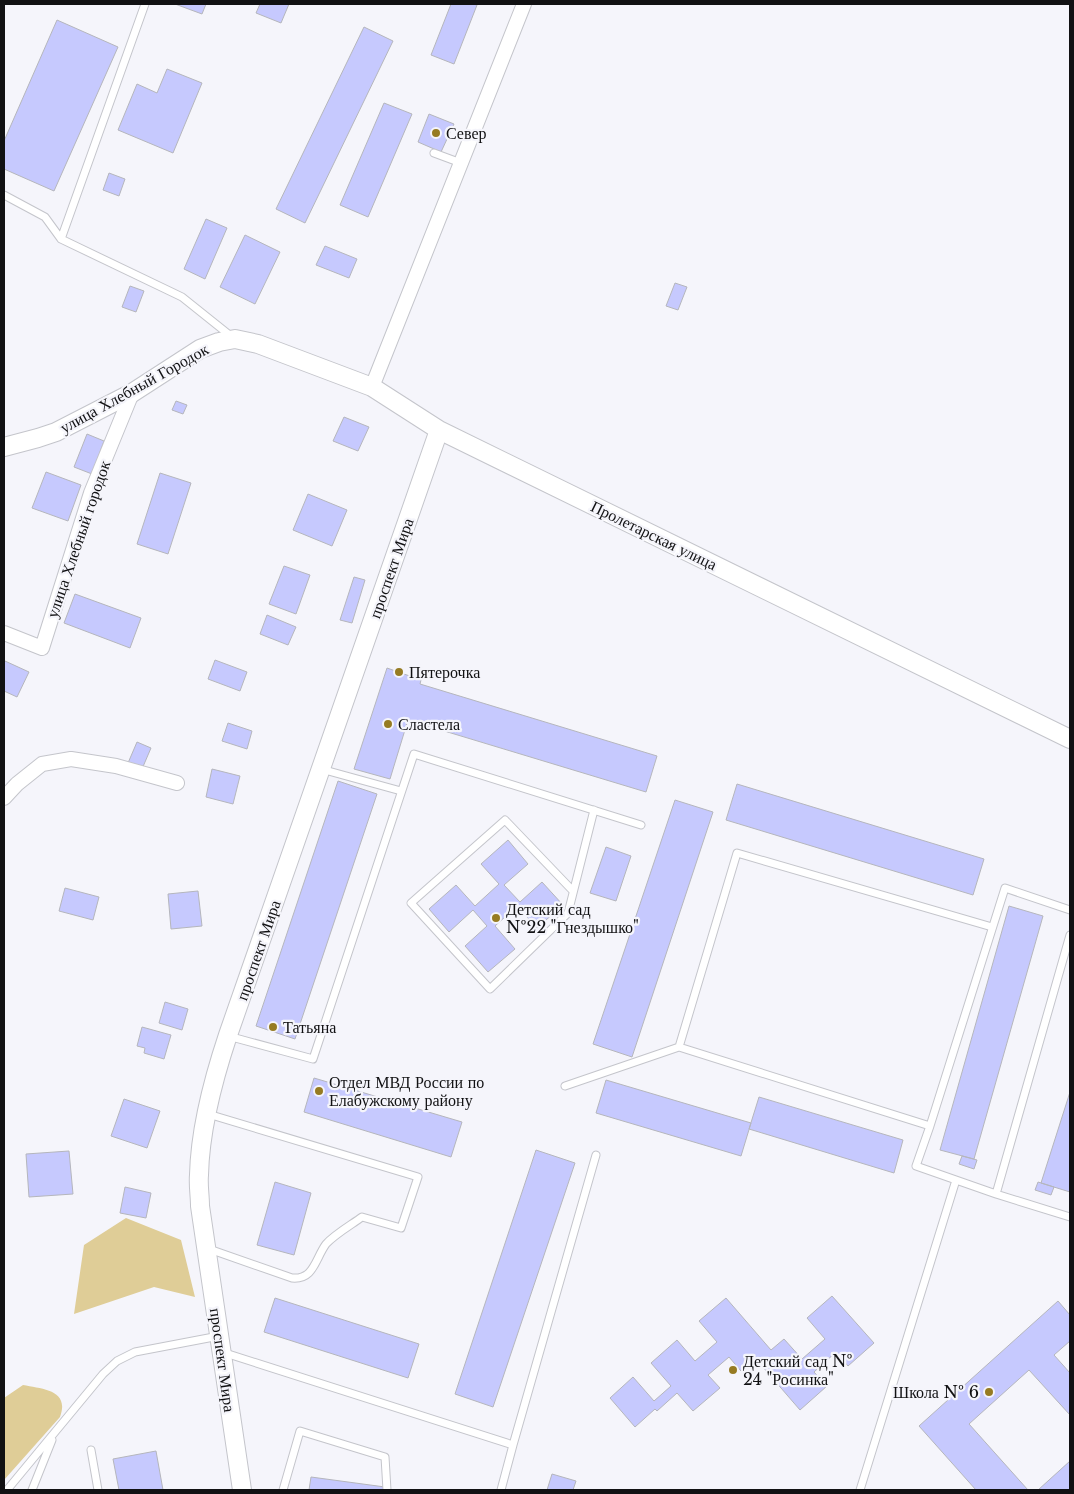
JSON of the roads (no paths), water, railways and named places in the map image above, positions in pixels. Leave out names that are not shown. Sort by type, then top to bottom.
[{"type":"street","points":[[372,387],[524,4]]},
{"type":"street","name":"Пролетарская улица","points":[[235,339],[258,344],[372,387],[439,430],[1070,739]]},
{"type":"street","name":"улица Хлебный Городок","points":[[4,446],[56,432],[132,393],[200,349],[219,342],[235,339]]},
{"type":"street","name":"улица Хлебный городок","points":[[4,633],[42,648],[91,493],[132,393]]},
{"type":"street","name":"проспект Мира","points":[[242,1490],[200,1206],[199,1175],[207,1113],[216,1073],[228,1036],[439,430]]},
{"type":"street","points":[[4,798],[17,784],[42,764],[71,759],[116,766],[177,783]]},
{"type":"lane","points":[[61,238],[145,4]]},
{"type":"lane","points":[[434,153],[461,163]]},
{"type":"lane","points":[[4,195],[45,217],[61,238],[182,297],[235,339]]},
{"type":"lane","points":[[228,1036],[313,1059],[414,754],[641,825]]},
{"type":"lane","points":[[321,769],[401,791]]},
{"type":"lane","points":[[573,892],[505,820],[411,903],[490,989],[568,913],[594,810]]},
{"type":"lane","points":[[678,1047],[737,853],[992,927]]},
{"type":"lane","points":[[1070,910],[1005,888],[916,1166],[1070,1217]]},
{"type":"lane","points":[[996,1194],[1070,935]]},
{"type":"lane","points":[[565,1086],[678,1047],[930,1126]]},
{"type":"lane","points":[[206,1248],[299,1279],[311,1271],[327,1243],[362,1217],[401,1228],[418,1177],[207,1113]]},
{"type":"lane","points":[[501,1490],[596,1154]]},
{"type":"lane","points":[[860,1490],[956,1180]]},
{"type":"lane","points":[[7,1490],[103,1374],[122,1358],[135,1352],[221,1344],[513,1445]]},
{"type":"lane","points":[[283,1490],[300,1431],[385,1457],[387,1490]]},
{"type":"lane","points":[[32,1490],[55,1432]]},
{"type":"lane","points":[[91,1450],[98,1490]]},
{"type":"place","name":"Север","points":[[436,133]]},
{"type":"place","name":"Пятерочка","points":[[399,672]]},
{"type":"place","name":"Сластела","points":[[388,724]]},
{"type":"place","name":"Детский сад №22 \"Гнездышко\"","points":[[496,918]]},
{"type":"place","name":"Татьяна","points":[[273,1027]]},
{"type":"place","name":"Отдел МВД России по Елабужскому району","points":[[319,1091]]},
{"type":"place","name":"Детский сад № 24 \"Росинка\"","points":[[733,1370]]},
{"type":"place","name":"Школа № 6","points":[[989,1392]]}]
